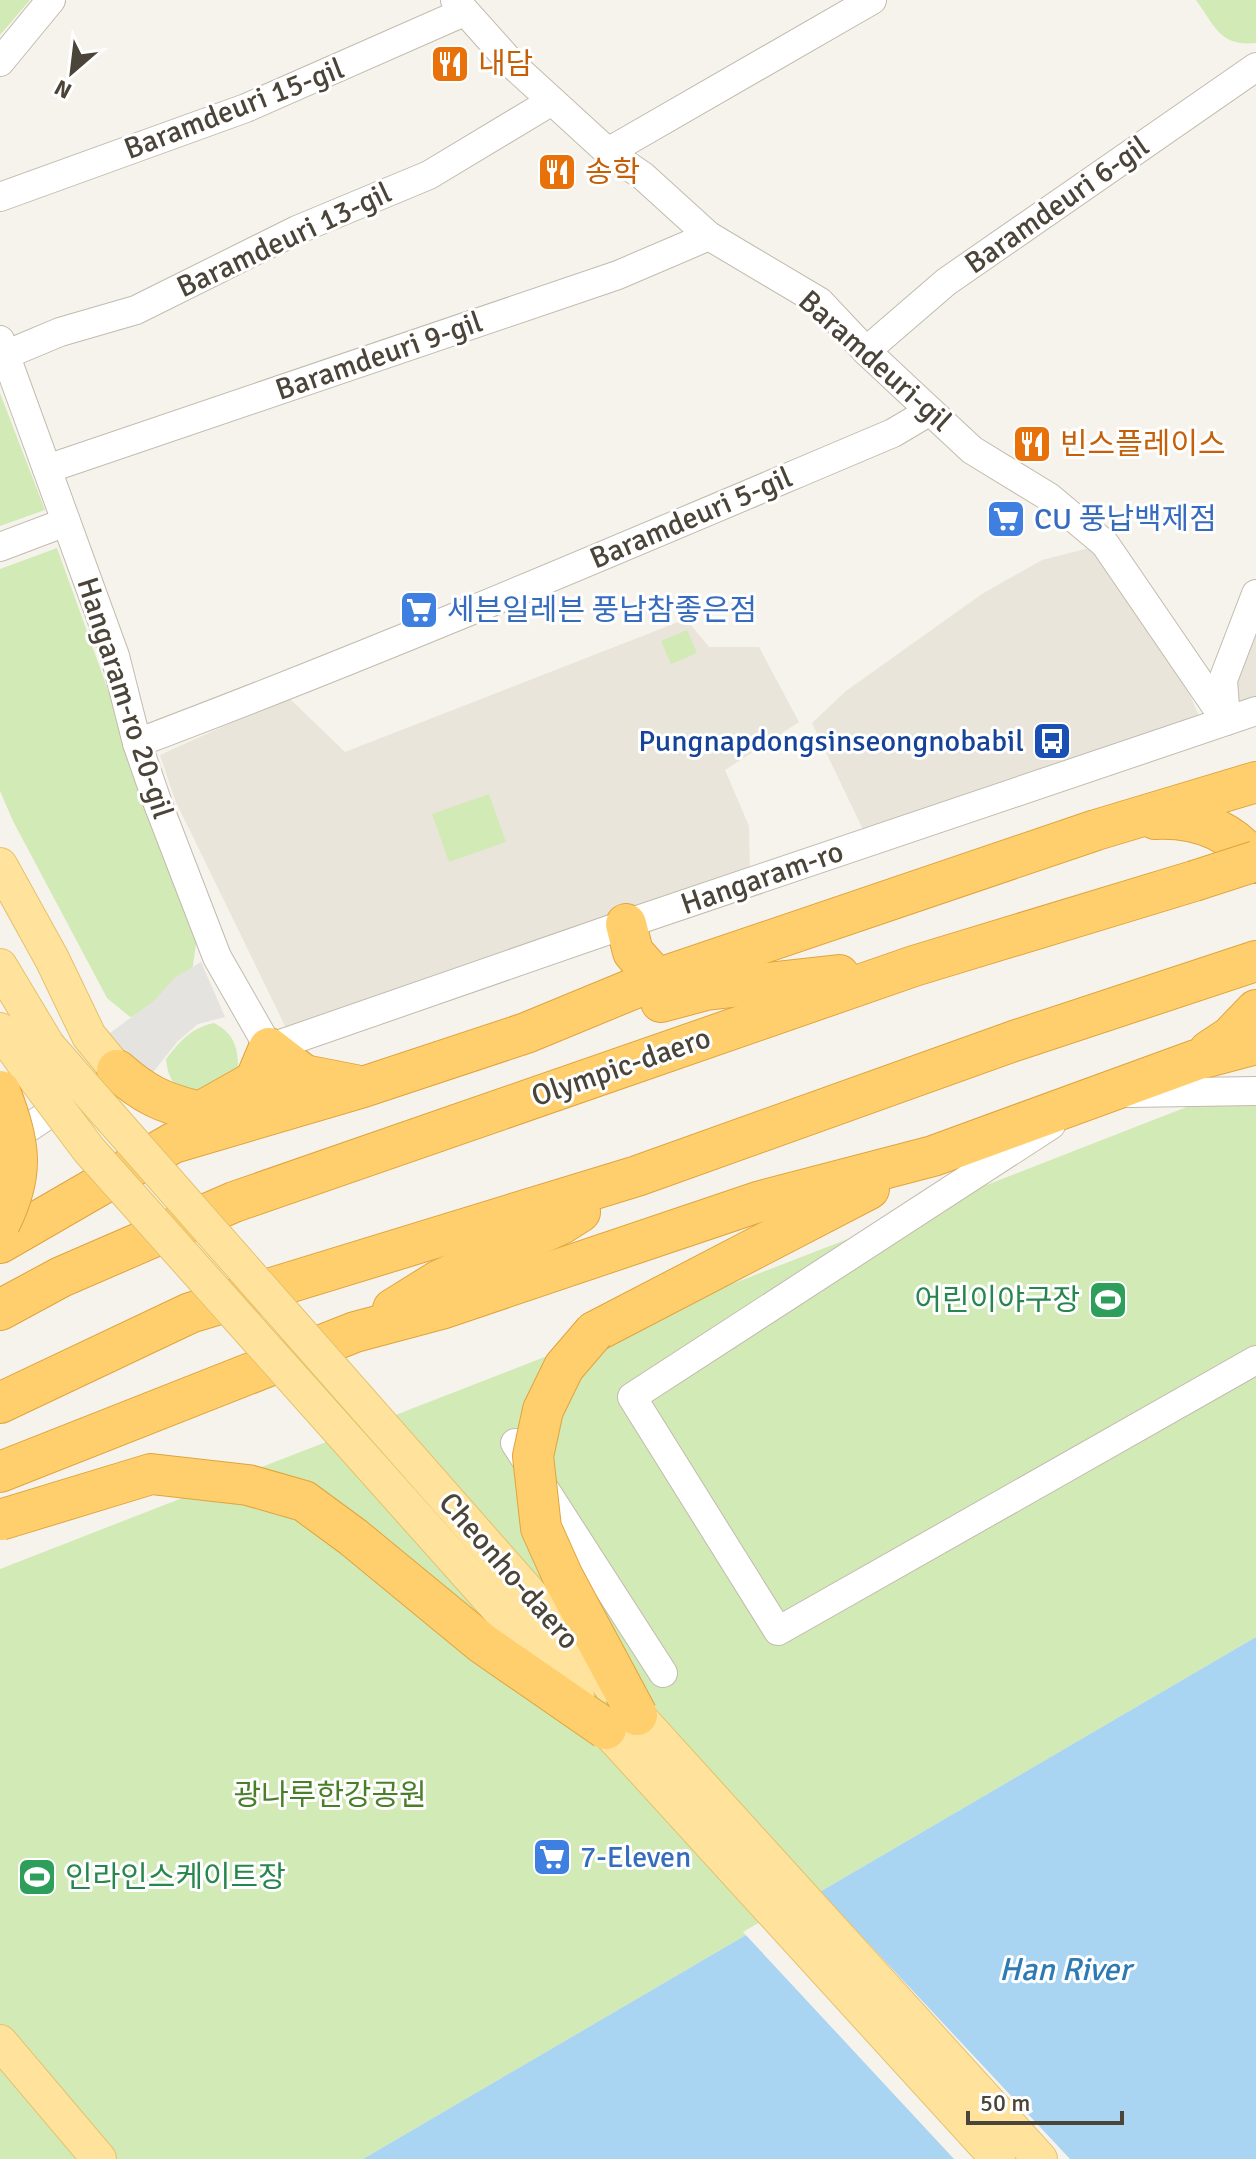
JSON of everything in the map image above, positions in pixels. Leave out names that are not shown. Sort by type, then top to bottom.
[{"type":"highway","points":[[0,1243],[173,1143],[363,1087],[526,1033],[657,979],[1096,830],[1256,782]]},
{"type":"highway","points":[[1096,830],[1157,819],[1182,819],[1212,826],[1235,839],[1256,862]]},
{"type":"highway","name":"Olympic-daero","points":[[0,1310],[61,1277],[234,1202],[914,966],[1256,862]]},
{"type":"highway","points":[[626,924],[633,952],[657,979]]},
{"type":"highway","points":[[0,1403],[190,1313],[637,1176],[998,1046],[1256,961]]},
{"type":"highway","points":[[526,1033],[606,1017],[706,990],[914,966]]},
{"type":"highway","points":[[1196,1060],[1230,1037],[1256,1010]]},
{"type":"highway","points":[[0,1472],[355,1332],[441,1309],[761,1201],[933,1156],[1196,1060],[1256,1044]]},
{"type":"highway","points":[[173,1143],[200,1112],[262,1064],[363,1087]]},
{"type":"highway","points":[[0,1223],[12,1200],[17,1171],[16,1136],[24,1066]]},
{"type":"highway","points":[[117,1070],[139,1090],[164,1104],[200,1112]]},
{"type":"highway","points":[[622,1722],[541,1528],[533,1456],[543,1410],[564,1367],[594,1332],[933,1156]]},
{"type":"highway","points":[[355,1332],[438,1281],[561,1224],[637,1176]]},
{"type":"highway","points":[[0,1520],[151,1474],[248,1485],[304,1501],[353,1537],[483,1644],[622,1722]]},
{"type":"main road","points":[[0,865],[52,959],[89,1036],[117,1070]]},
{"type":"main road","name":"Cheonho-daero","points":[[0,966],[24,1066]]},
{"type":"main road","name":"Cheonho-daero","points":[[0,1030],[89,1150],[622,1722],[1040,2159]]},
{"type":"main road","name":"Cheonho-daero","points":[[622,1722],[998,2159]]},
{"type":"main road","points":[[0,2042],[99,2159]]},
{"type":"street","points":[[608,152],[872,0]]},
{"type":"street","name":"Baramdeuri-gil","points":[[460,6],[514,66],[608,152],[643,176],[709,236],[820,302],[866,351],[972,450],[1049,497],[1105,544],[1226,721]]},
{"type":"street","name":"Baramdeuri 15-gil","points":[[0,197],[246,108],[460,6]]},
{"type":"street","points":[[0,62],[46,11]]},
{"type":"street","name":"Baramdeuri 6-gil","points":[[866,351],[946,282],[1256,67]]},
{"type":"street","name":"Baramdeuri 13-gil","points":[[3,348],[136,310],[297,230],[429,175],[552,101]]},
{"type":"street","name":"Baramdeuri 9-gil","points":[[47,469],[618,275],[709,236]]},
{"type":"street","name":"Hangaram-ro 20-gil","points":[[3,348],[115,656],[137,743],[217,957],[262,1064]]},
{"type":"street","name":"Baramdeuri 5-gil","points":[[137,743],[277,690],[554,576],[893,433],[930,411]]},
{"type":"street","points":[[0,547],[66,522]]},
{"type":"street","points":[[1226,721],[1223,680],[1256,594]]},
{"type":"street","name":"Hangaram-ro","points":[[262,1064],[626,924],[1256,711]]},
{"type":"street","points":[[0,1146],[117,1070]]},
{"type":"street","points":[[1256,1091],[1098,1096],[632,1397],[778,1631],[1256,1360]]},
{"type":"street","points":[[515,1443],[663,1673]]},
{"type":"shaded area","points":[[1093,547],[1177,666],[1200,718],[866,836],[812,723],[846,691],[982,594],[1042,560]]},
{"type":"shaded area","points":[[1256,609],[1256,699],[1232,707],[1228,681]]},
{"type":"shaded area","points":[[686,619],[709,647],[759,647],[799,722],[725,770],[749,826],[750,876],[287,1030],[175,800],[160,755],[288,697],[345,752]]},
{"type":"shaded area","points":[[201,962],[225,1017],[198,1024],[178,1041],[145,1082],[102,1039],[156,999],[174,978]]},
{"type":"green space","points":[[0,0],[30,0],[0,35]]},
{"type":"green space","points":[[1196,0],[1256,0],[1256,43],[1234,42],[1226,38]]},
{"type":"green space","points":[[0,393],[45,510],[0,526]]},
{"type":"green space","points":[[57,548],[197,937],[192,972],[153,1013],[130,1017],[107,998],[0,791],[0,569]]},
{"type":"green space","points":[[687,630],[697,653],[671,664],[661,641]]},
{"type":"green space","points":[[489,794],[506,842],[449,862],[432,814]]},
{"type":"green space","points":[[214,1023],[226,1031],[233,1041],[238,1068],[194,1098],[174,1083],[166,1059],[187,1036]]},
{"type":"green space","name":"광나루한강공원","points":[[1256,1080],[1256,1637],[363,2159],[0,2159],[0,1569]]},
{"type":"water","name":"Han River","points":[[1256,1637],[1256,2159],[363,2159]]},
{"type":"pier","points":[[818,1888],[1070,2159],[954,2159],[743,1932]]},
{"type":"place","name":"내담","points":[[450,64]]},
{"type":"place","name":"송학","points":[[557,172]]},
{"type":"place","name":"빈스플레이스","points":[[1032,444]]},
{"type":"place","name":"CU 풍납백제점","points":[[1006,519]]},
{"type":"place","name":"세븐일레븐 풍납참좋은점","points":[[419,610]]},
{"type":"place","name":"Pungnapdongsinseongnobabil","points":[[1052,741]]},
{"type":"place","name":"어린이야구장","points":[[1108,1300]]},
{"type":"place","name":"7-Eleven","points":[[552,1857]]},
{"type":"place","name":"인라인스케이트장","points":[[37,1877]]}]
